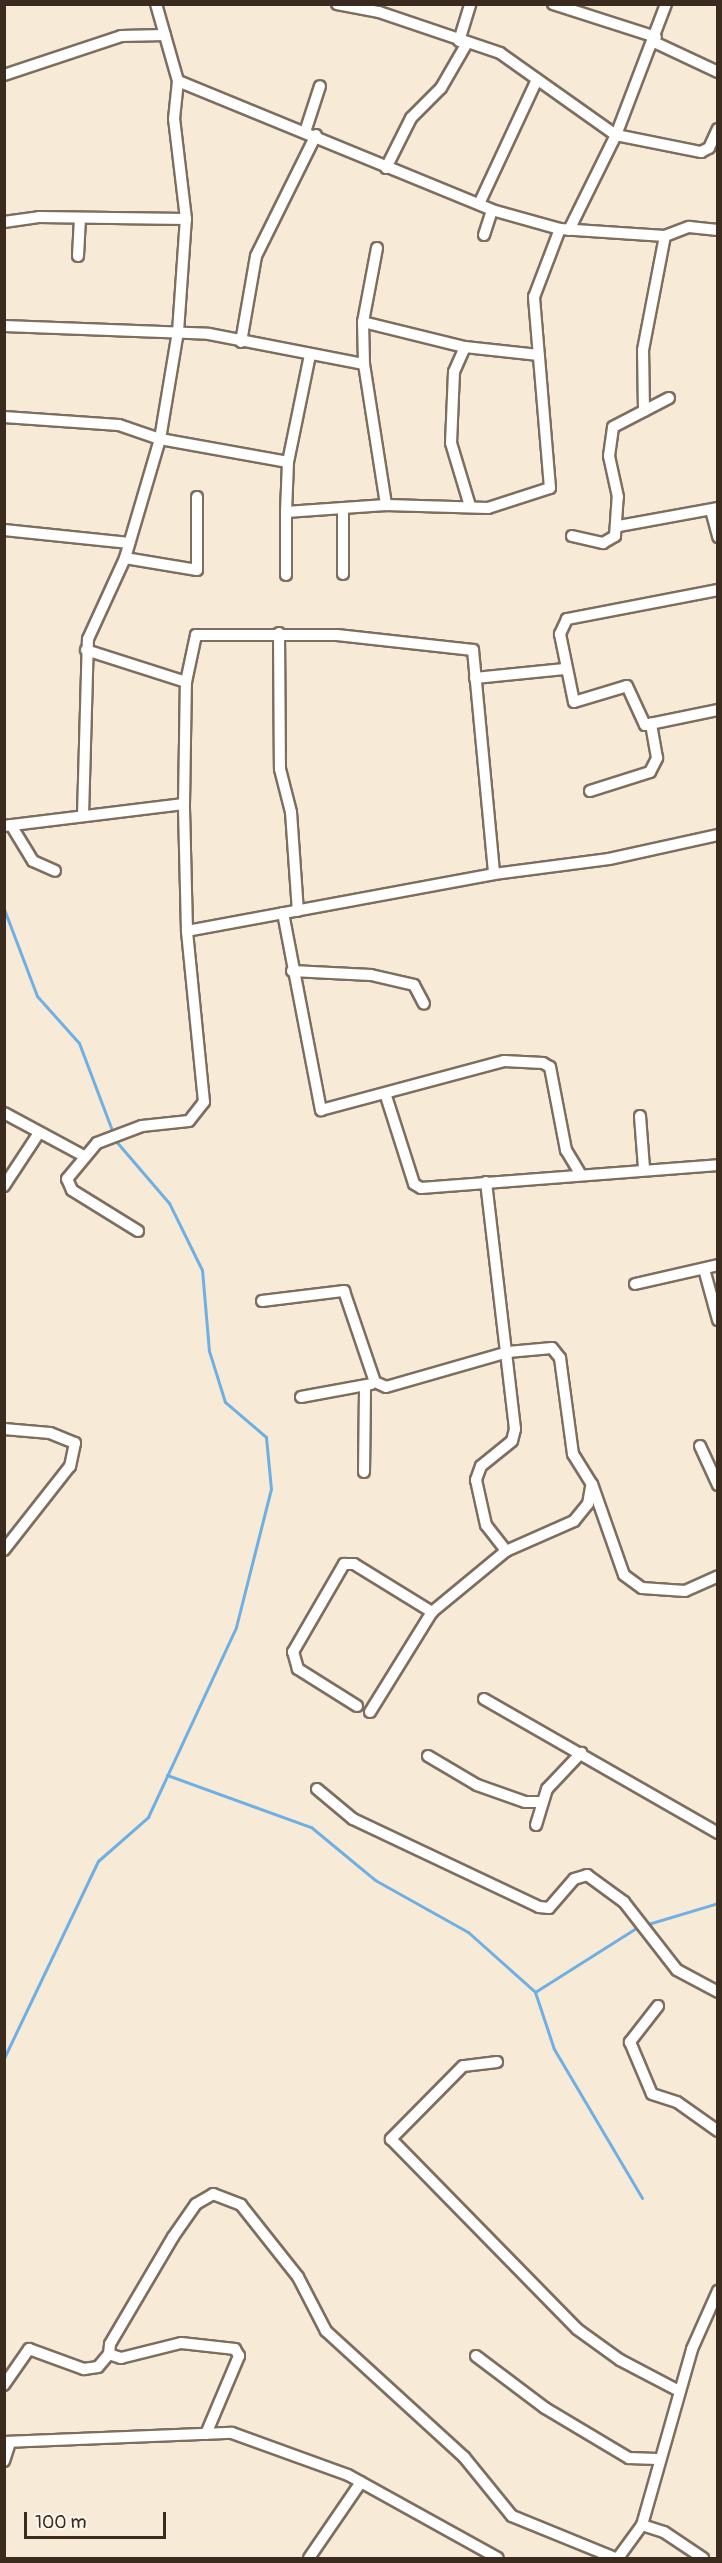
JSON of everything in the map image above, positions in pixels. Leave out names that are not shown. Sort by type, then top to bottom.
[{"type":"street","points":[[83,816],[86,650],[125,558],[160,439],[178,332],[186,219],[174,119],[178,81],[156,4]]},
{"type":"street","points":[[337,4],[379,12],[500,53],[536,82],[616,135],[701,152],[710,148],[717,129]]},
{"type":"street","points":[[386,168],[411,118],[441,88],[463,42],[470,4]]},
{"type":"street","points":[[553,4],[567,6],[655,40],[717,72]]},
{"type":"street","points":[[286,512],[387,505],[488,508],[550,488],[534,297],[564,229],[616,135],[655,40],[666,4]]},
{"type":"street","points":[[4,75],[121,36],[165,35]]},
{"type":"street","points":[[178,81],[306,129],[386,168],[492,210],[564,229],[665,236],[696,226],[717,230]]},
{"type":"street","points":[[479,204],[508,132],[536,82]]},
{"type":"street","points":[[306,129],[320,86]]},
{"type":"street","points":[[241,342],[255,256],[316,135]]},
{"type":"street","points":[[484,235],[492,210]]},
{"type":"street","points":[[4,222],[186,219]]},
{"type":"street","points":[[78,256],[80,220]]},
{"type":"street","points":[[644,411],[643,350],[665,236]]},
{"type":"street","points":[[377,248],[363,322],[364,364],[387,505]]},
{"type":"street","points":[[363,322],[465,347],[539,355]]},
{"type":"street","points":[[4,326],[178,332],[364,364]]},
{"type":"street","points":[[465,347],[454,372],[451,443],[470,506]]},
{"type":"street","points":[[286,575],[288,462],[310,355]]},
{"type":"street","points":[[619,526],[609,440],[618,423],[669,398]]},
{"type":"street","points":[[4,417],[119,425],[160,439],[288,462]]},
{"type":"street","points":[[125,558],[197,570],[196,497]]},
{"type":"street","points":[[343,574],[344,508]]},
{"type":"street","points":[[572,536],[603,543],[619,526],[714,509],[717,537]]},
{"type":"street","points":[[4,530],[129,543]]},
{"type":"street","points":[[717,590],[567,619],[560,633],[565,669],[574,702],[627,686],[642,723],[651,724],[717,710]]},
{"type":"street","points":[[279,633],[280,769],[291,812],[298,910]]},
{"type":"street","points":[[138,1231],[72,1190],[67,1179],[82,1155],[106,1139],[142,1126],[189,1121],[201,1111],[188,931],[184,804],[186,682],[196,635],[279,633],[473,650],[494,874]]},
{"type":"street","points":[[86,650],[186,682]]},
{"type":"street","points":[[475,678],[565,669]]},
{"type":"street","points":[[590,791],[650,772],[657,758],[651,724]]},
{"type":"street","points":[[55,871],[33,861],[8,826],[184,804]]},
{"type":"street","points":[[188,931],[494,874],[609,859],[717,836]]},
{"type":"street","points":[[283,913],[292,971],[321,1110],[386,1096],[504,1061],[548,1064],[566,1150],[579,1172]]},
{"type":"street","points":[[292,971],[372,975],[414,985],[424,1004]]},
{"type":"street","points":[[386,1096],[414,1184],[421,1188],[579,1172],[717,1165]]},
{"type":"street","points":[[4,1113],[39,1132],[60,1147],[75,1165]]},
{"type":"street","points":[[639,1116],[644,1168]]},
{"type":"street","points":[[4,1186],[39,1132]]},
{"type":"street","points":[[60,1147],[82,1155]]},
{"type":"street","points":[[486,1182],[508,1352],[514,1436],[481,1466],[476,1480],[486,1525],[506,1551]]},
{"type":"street","points":[[635,1284],[717,1265]]},
{"type":"street","points":[[704,1269],[717,1320]]},
{"type":"street","points":[[262,1301],[344,1291],[370,1384],[364,1472]]},
{"type":"street","points":[[301,1397],[370,1384],[386,1387],[508,1352],[545,1347],[558,1353],[573,1454],[591,1484],[617,1561],[632,1583],[685,1591],[717,1576]]},
{"type":"street","points":[[4,1429],[50,1433],[75,1443],[70,1466],[4,1550]]},
{"type":"street","points":[[700,1446],[717,1485]]},
{"type":"street","points":[[370,1712],[432,1612],[506,1551],[574,1521],[588,1504],[591,1484]]},
{"type":"street","points":[[357,1706],[298,1669],[293,1652],[344,1564],[354,1564],[432,1612]]},
{"type":"street","points":[[484,1699],[717,1833]]},
{"type":"street","points":[[536,1825],[542,1802],[581,1753]]},
{"type":"street","points":[[428,1756],[477,1785],[525,1802],[542,1802]]},
{"type":"street","points":[[317,1789],[353,1819],[539,1907],[549,1908],[574,1879],[587,1875],[624,1902],[677,1970],[717,1992]]},
{"type":"street","points":[[657,2006],[630,2042],[652,2094],[677,2102],[717,2131]]},
{"type":"street","points":[[497,2062],[463,2066],[392,2139],[577,2329],[620,2360],[679,2391]]},
{"type":"street","points":[[4,2385],[29,2349],[84,2369],[98,2367],[109,2354],[110,2344],[196,2204],[213,2194],[227,2196],[272,2240],[326,2331],[464,2457],[512,2516],[617,2559],[642,2525],[657,2459],[679,2391],[717,2291]]},
{"type":"street","points":[[109,2354],[121,2358],[181,2343],[235,2349],[239,2356],[206,2434]]},
{"type":"street","points":[[476,2356],[545,2408],[629,2458],[657,2459]]},
{"type":"street","points":[[4,2461],[7,2443],[232,2433],[361,2482],[498,2559]]},
{"type":"street","points":[[309,2559],[361,2482]]},
{"type":"street","points":[[642,2525],[664,2532],[703,2559]]},
{"type":"waterway","points":[[4,909],[37,996],[79,1043],[113,1133]]},
{"type":"waterway","points":[[4,2058],[98,1861],[148,1817],[236,1627],[271,1489],[266,1437],[225,1402],[209,1351],[202,1270],[169,1203],[115,1140]]},
{"type":"waterway","points":[[167,1775],[311,1827],[375,1880],[468,1932],[535,1992],[554,2049],[642,2198]]},
{"type":"waterway","points":[[535,1992],[638,1927],[718,1903]]}]
